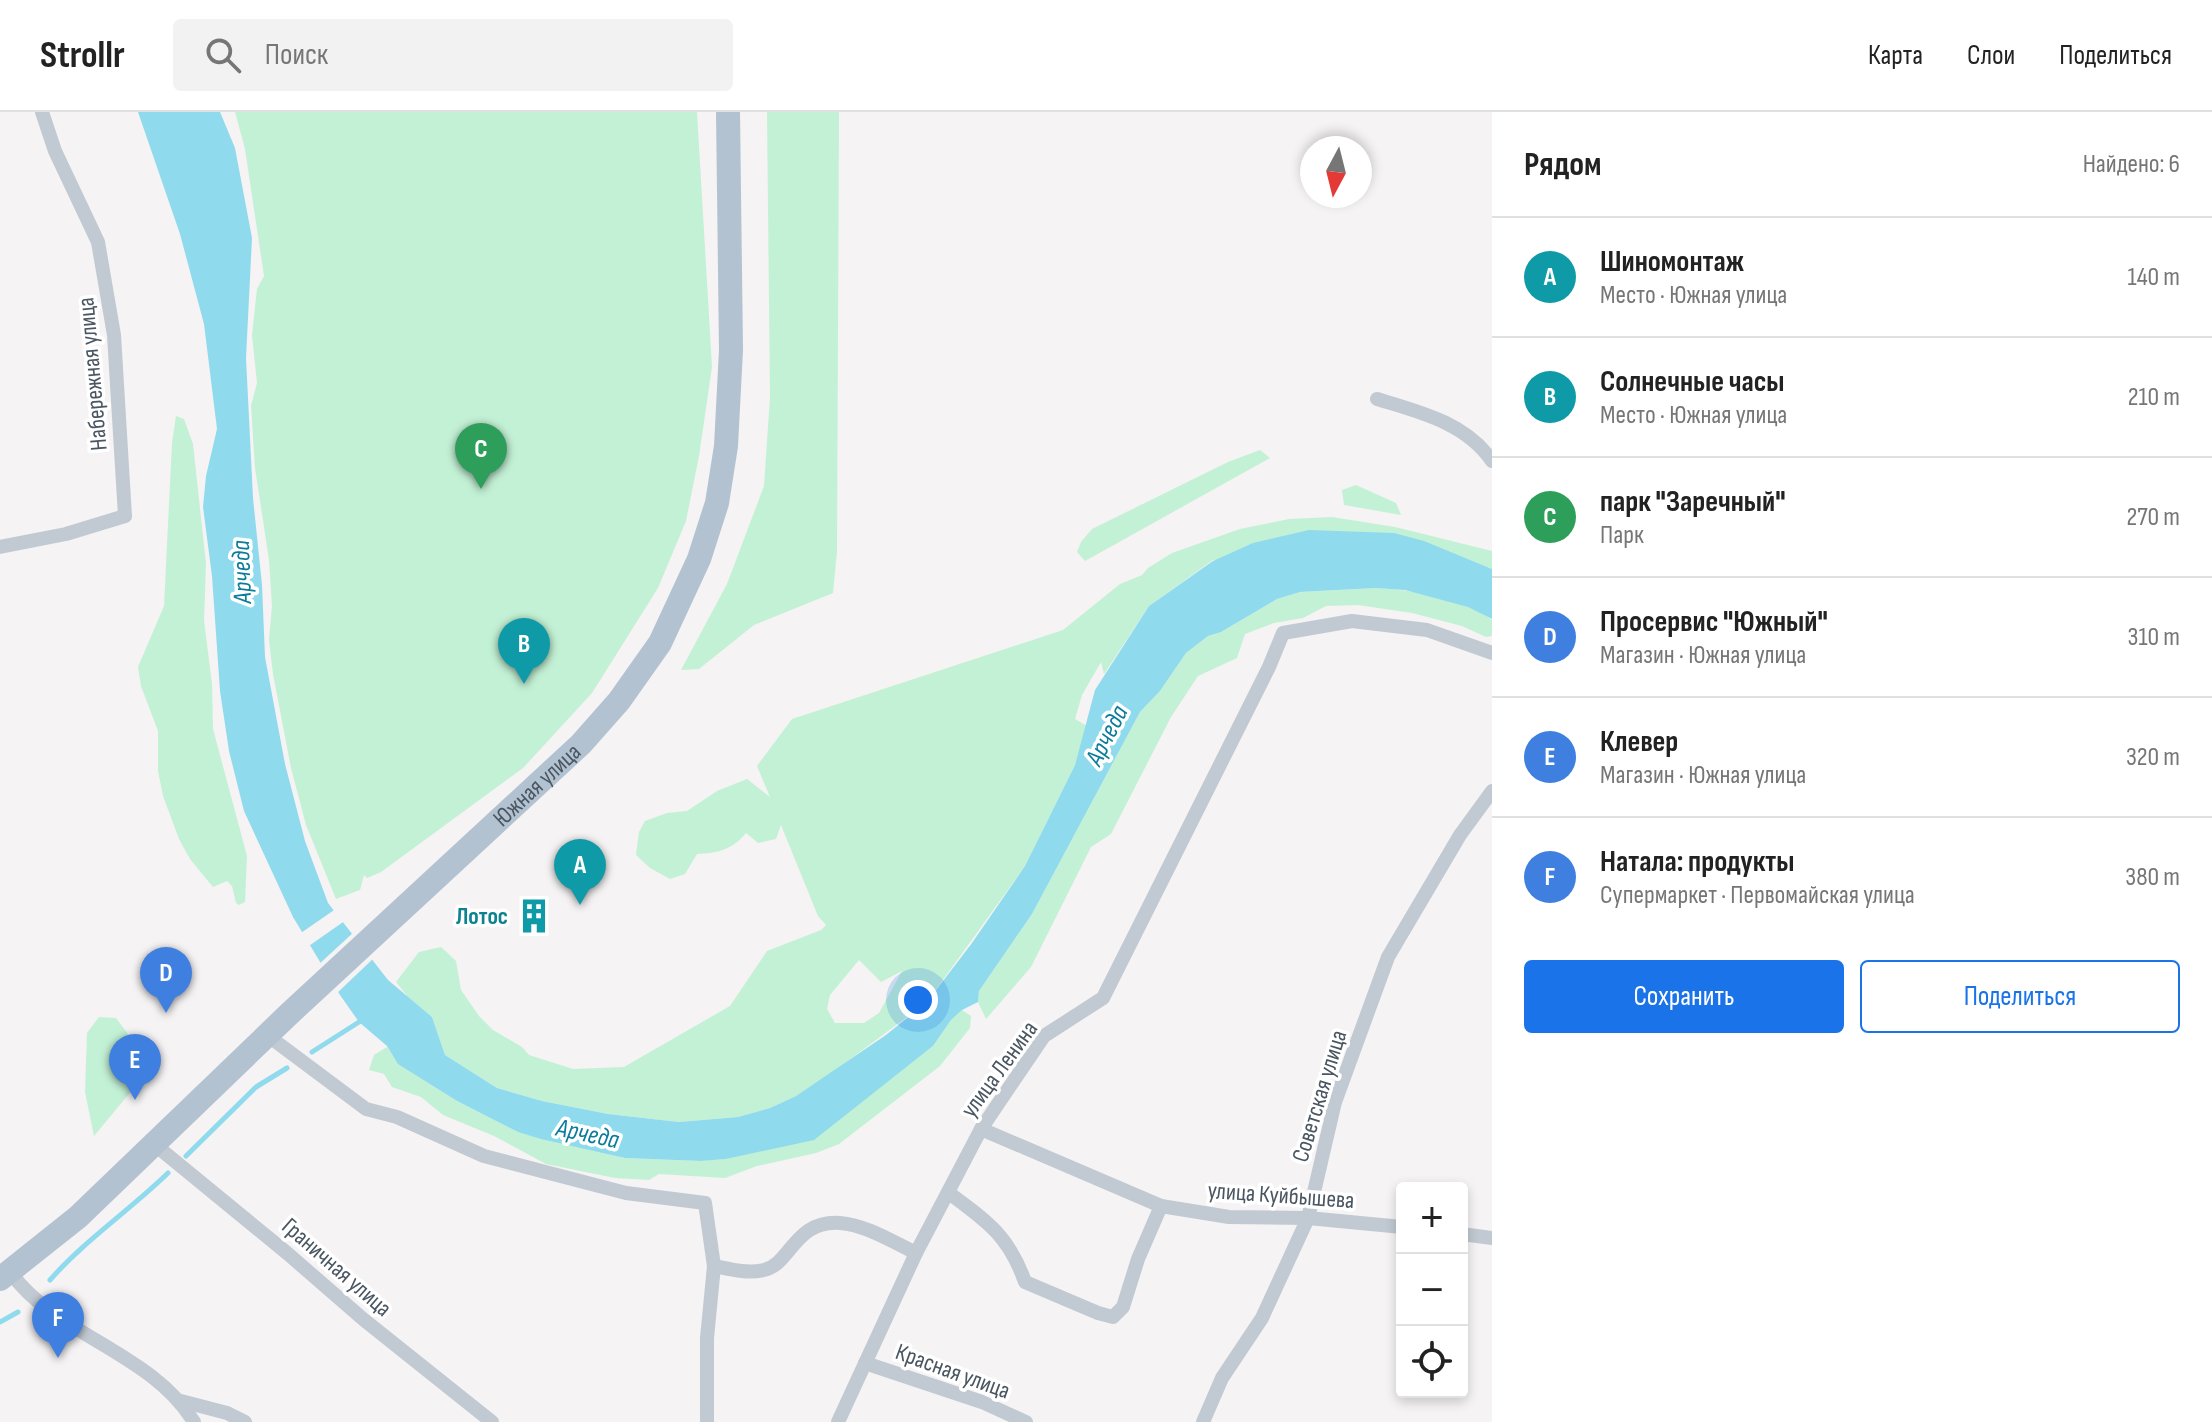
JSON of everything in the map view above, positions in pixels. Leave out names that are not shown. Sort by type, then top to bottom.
[{"type":"main road","name":"Южная улица","points":[[5,1276],[78,1217],[288,1015],[581,744],[619,701],[660,643],[699,559],[717,503],[726,446],[731,350],[728,112]]},
{"type":"street","name":"Набережная улица","points":[[0,547],[66,534],[125,516],[114,335],[98,242],[55,151],[42,112]]},
{"type":"street","points":[[1377,399],[1450,425],[1471,436],[1492,461]]},
{"type":"street","name":"улица Ленина","points":[[838,1422],[916,1253],[981,1129],[1044,1036],[1103,998],[1283,633],[1352,621],[1427,630],[1492,653]]},
{"type":"street","name":"Советская улица","points":[[1203,1422],[1222,1378],[1262,1318],[1308,1218],[1335,1102],[1388,957],[1460,835],[1492,791]]},
{"type":"street","points":[[267,1035],[366,1109],[397,1117],[484,1156],[626,1193],[705,1203],[714,1266],[707,1338],[707,1422]]},
{"type":"street","name":"улица Куйбышева","points":[[981,1129],[1161,1206],[1229,1217],[1308,1218],[1396,1226]]},
{"type":"street","name":"Граничная улица","points":[[154,1144],[492,1422]]},
{"type":"street","points":[[949,1193],[1004,1238],[1025,1282],[1113,1317],[1123,1307],[1138,1259],[1161,1206]]},
{"type":"street","points":[[714,1266],[742,1271],[765,1270],[807,1231],[822,1224],[838,1222],[860,1228],[916,1253]]},
{"type":"street","points":[[1468,1235],[1492,1238]]},
{"type":"street","points":[[5,1276],[49,1310],[140,1368],[181,1401],[194,1422]]},
{"type":"street","name":"Красная улица","points":[[865,1363],[982,1402],[1026,1422]]},
{"type":"street","points":[[181,1401],[227,1413],[245,1422]]},
{"type":"green space","points":[[235,112],[697,112],[712,367],[686,521],[658,588],[592,693],[523,768],[381,872],[367,878],[364,875],[360,890],[336,899],[306,825],[291,768],[273,674],[269,640],[272,606],[269,560],[255,468],[251,406],[257,383],[252,335],[257,289],[264,276],[245,149]]},
{"type":"green space","points":[[767,112],[839,112],[837,551],[833,593],[754,625],[699,669],[681,670],[727,584],[764,486],[770,397]]},
{"type":"green space","points":[[176,416],[184,419],[193,444],[206,564],[204,620],[212,684],[213,729],[247,856],[245,902],[239,905],[232,886],[227,881],[213,887],[190,859],[179,839],[163,796],[158,771],[158,731],[141,686],[138,667],[164,606]]},
{"type":"green space","points":[[1260,450],[1270,458],[1085,561],[1077,552],[1092,529],[1228,462]]},
{"type":"green space","points":[[1356,485],[1396,503],[1401,515],[1344,505],[1342,490]]},
{"type":"green space","points":[[1332,517],[1395,527],[1492,551],[1492,569],[1447,551],[1213,560],[1149,606],[1104,674],[1101,662],[1082,695],[1075,719],[1087,726],[1075,765],[1025,866],[927,1002],[796,1096],[770,1108],[738,1117],[679,1122],[608,1114],[542,1101],[497,1088],[445,1055],[432,1017],[396,982],[419,952],[441,947],[456,961],[461,990],[479,1016],[493,1030],[522,1047],[529,1055],[573,1069],[624,1067],[730,1006],[767,951],[821,930],[826,925],[818,916],[781,825],[776,839],[758,843],[746,833],[724,850],[697,854],[685,874],[670,879],[650,868],[636,855],[639,832],[645,821],[667,813],[687,811],[717,791],[747,779],[770,797],[757,766],[792,719],[1063,630],[1120,584],[1142,575],[1172,553],[1240,529],[1289,519]],"holes":[[[859,960],[881,982],[902,971],[879,1013],[864,1023],[835,1023],[827,1009],[830,995]]]},
{"type":"green space","points":[[1376,588],[1405,590],[1467,606],[1492,620],[1492,636],[1486,637],[1462,626],[1412,613],[1358,605],[1326,606],[1303,618],[1274,623],[1245,634],[1237,658],[1198,676],[1171,717],[1111,834],[1091,847],[1031,967],[986,1019],[978,1002],[979,991],[1032,914],[1140,712],[1160,691],[1186,653],[1208,636],[1221,632],[1277,599],[1300,592]]},
{"type":"green space","points":[[962,1010],[971,1016],[970,1028],[940,1066],[839,1144],[725,1178],[659,1174],[649,1180],[615,1178],[546,1164],[494,1136],[443,1115],[421,1097],[392,1087],[384,1074],[369,1070],[374,1055],[387,1047],[399,1064],[457,1101],[518,1132],[625,1158],[726,1159],[814,1139],[933,1046]]},
{"type":"green space","points":[[99,1017],[116,1018],[157,1073],[133,1089],[94,1136],[85,1092],[87,1033]]},
{"type":"water","name":"Арчеда","points":[[138,112],[220,112],[235,148],[252,238],[246,358],[265,657],[285,764],[305,841],[328,903],[388,980],[432,1017],[445,1055],[497,1088],[608,1114],[679,1122],[738,1117],[770,1108],[796,1096],[886,1035],[927,1002],[1025,866],[1075,765],[1095,690],[1149,606],[1213,561],[1253,543],[1309,530],[1394,533],[1424,541],[1492,569],[1492,619],[1468,607],[1405,590],[1376,588],[1300,592],[1277,599],[1221,632],[1208,636],[1186,653],[1160,691],[1140,712],[1032,914],[979,991],[978,1002],[951,1020],[933,1046],[814,1140],[726,1159],[701,1161],[625,1158],[518,1132],[457,1101],[398,1064],[387,1046],[359,1022],[293,917],[244,811],[229,751],[220,691],[212,576],[203,507],[206,476],[217,429],[204,324],[180,234]]},
{"type":"pier","points":[[337,908],[346,920],[306,948],[298,935]]},
{"type":"pier","points":[[355,931],[375,957],[335,995],[317,966]]},
{"type":"waterway","points":[[312,1052],[359,1022]]},
{"type":"waterway","points":[[186,1156],[256,1087],[287,1068]]},
{"type":"waterway","points":[[50,1280],[168,1173]]},
{"type":"waterway","points":[[0,1322],[18,1312]]},
{"type":"place","name":"парк \"Заречный\"","points":[[481,489]]},
{"type":"place","name":"Солнечные часы","points":[[524,684]]},
{"type":"place","name":"Шиномонтаж","points":[[580,905]]},
{"type":"place","name":"Лотос","points":[[534,916]]},
{"type":"place","name":"Просервис \"Южный\"","points":[[166,1013]]},
{"type":"place","name":"Клевер","points":[[135,1100]]},
{"type":"place","name":"Натала: продукты","points":[[58,1358]]}]
